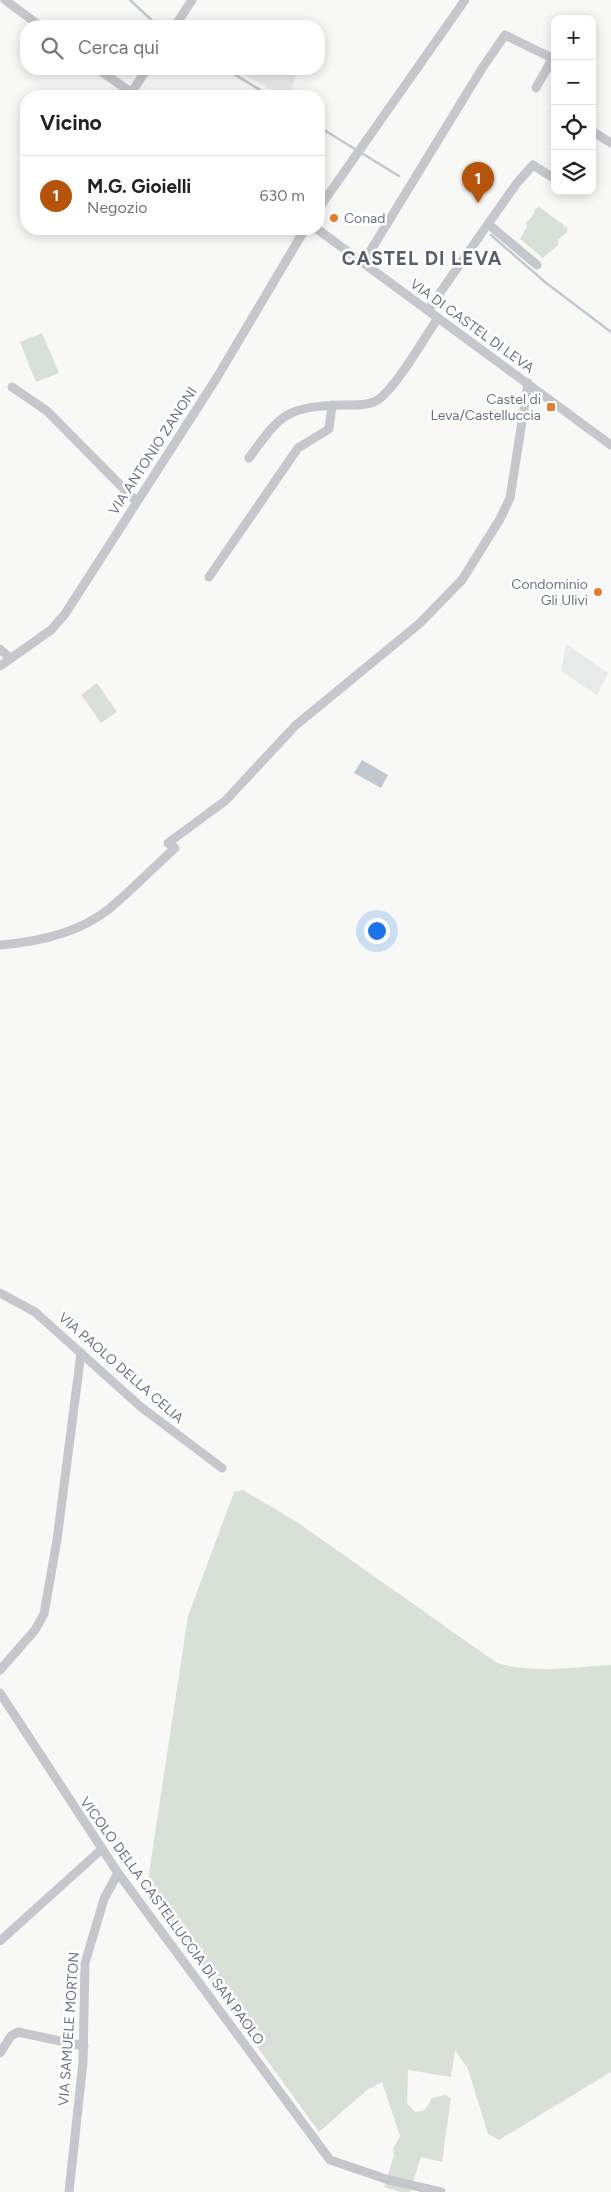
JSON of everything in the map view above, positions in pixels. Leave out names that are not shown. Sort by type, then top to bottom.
[{"type":"street","points":[[5,0],[32,20]]},
{"type":"street","points":[[179,20],[192,0]]},
{"type":"street","points":[[325,199],[465,0]]},
{"type":"street","points":[[364,263],[501,37],[508,35],[550,57],[551,61],[536,88]]},
{"type":"street","points":[[106,75],[126,90]]},
{"type":"street","points":[[136,90],[144,75]]},
{"type":"street","points":[[596,134],[611,143]]},
{"type":"street","points":[[428,310],[517,183],[533,165],[551,176]]},
{"type":"street","points":[[488,224],[537,265]]},
{"type":"street","name":"VIA ANTONIO ZANONI","points":[[0,666],[41,638],[58,623],[216,379],[301,235]]},
{"type":"street","name":"VIA DI CASTEL DI LEVA","points":[[325,235],[610,442]]},
{"type":"street","points":[[249,458],[281,417],[302,408],[368,404],[380,398],[400,374],[438,318]]},
{"type":"street","points":[[0,945],[39,940],[60,934],[108,910],[175,848],[168,843],[225,801],[296,726],[418,624],[454,589],[465,575],[500,519],[510,498],[528,383]]},
{"type":"street","points":[[12,387],[47,411],[136,501]]},
{"type":"street","points":[[209,578],[296,450],[306,441],[329,428],[332,405]]},
{"type":"street","points":[[0,649],[10,658]]},
{"type":"street","name":"VIA PAOLO DELLA CELIA","points":[[0,1293],[35,1312],[146,1411],[222,1468]]},
{"type":"street","points":[[0,1670],[35,1630],[44,1614],[57,1540],[81,1353]]},
{"type":"street","name":"VICOLO DELLA CASTELLUCCIA DI SAN PAOLO","points":[[0,1694],[118,1873],[330,2160],[389,2180],[441,2192]]},
{"type":"street","points":[[0,1941],[102,1849]]},
{"type":"street","name":"VIA SAMUELE MORTON","points":[[69,2192],[84,2046],[84,1972],[86,1953],[104,1900],[118,1873]]},
{"type":"street","points":[[0,2053],[10,2036],[18,2032],[84,2046]]},
{"type":"shaded area","points":[[245,75],[296,75],[292,90],[270,89]]},
{"type":"shaded area","points":[[539,207],[568,228],[567,232],[558,240],[558,245],[543,258],[520,239],[527,227],[526,222],[532,217],[535,209]]},
{"type":"shaded area","points":[[42,333],[59,373],[36,382],[20,342]]},
{"type":"shaded area","points":[[566,644],[608,673],[597,695],[561,671]]},
{"type":"shaded area","points":[[97,683],[117,712],[101,723],[81,695]]},
{"type":"shaded area","points":[[362,760],[388,775],[381,788],[354,773]]},
{"type":"shaded area","points":[[243,1490],[297,1522],[497,1663],[539,1669],[611,1665],[611,2072],[499,2140],[488,2134],[468,2069],[455,2050],[451,2077],[408,2070],[407,2103],[415,2112],[425,2110],[432,2098],[446,2095],[451,2098],[442,2162],[421,2157],[410,2192],[400,2192],[384,2187],[394,2155],[393,2149],[400,2136],[382,2082],[367,2090],[319,2132],[146,1893],[188,1616],[234,1492]]},
{"type":"waterway","points":[[130,0],[152,20]]},
{"type":"waterway","points":[[236,75],[260,90]]},
{"type":"waterway","points":[[325,131],[399,176]]},
{"type":"waterway","points":[[491,235],[545,282],[611,332]]},
{"type":"place","name":"M.G. Gioielli","points":[[478,203]]},
{"type":"place","name":"Conad","points":[[334,218]]},
{"type":"place","name":"Castel di Leva/Castelluccia","points":[[551,407]]},
{"type":"place","name":"Condominio Gli Ulivi","points":[[598,592]]},
{"type":"district","name":"CASTEL DI LEVA","points":[[422,258]]}]
